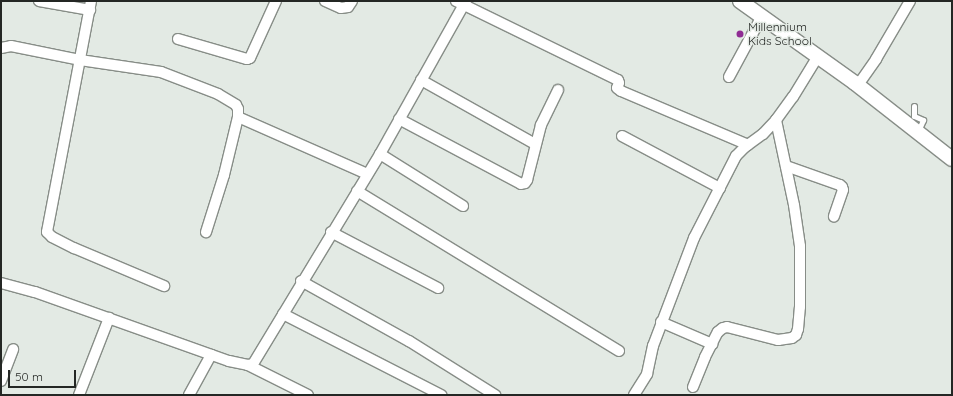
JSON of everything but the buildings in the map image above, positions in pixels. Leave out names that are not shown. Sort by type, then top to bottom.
[{"type":"main road","points":[[740,1],[858,85],[952,159]]},
{"type":"street","points":[[39,1],[91,5],[47,232],[52,237],[74,248],[164,286]]},
{"type":"street","points":[[178,39],[247,59],[250,58],[276,1]]},
{"type":"street","points":[[325,1],[345,8],[352,1]]},
{"type":"street","points":[[858,85],[885,46],[910,1]]},
{"type":"street","points":[[248,365],[256,361],[301,281],[380,154],[462,2],[618,80],[618,90],[748,145]]},
{"type":"street","points":[[729,78],[762,16]]},
{"type":"street","points":[[1,48],[11,46],[80,60],[144,69],[178,77],[229,100],[238,109],[238,117],[224,175],[206,232]]},
{"type":"street","points":[[634,395],[648,374],[653,346],[661,322],[694,238],[736,156],[763,134],[776,120],[793,98],[818,56]]},
{"type":"street","points":[[421,80],[535,144]]},
{"type":"street","points":[[399,119],[521,184],[525,183],[527,180],[541,124],[558,90]]},
{"type":"street","points":[[238,117],[367,174]]},
{"type":"street","points":[[693,387],[718,332],[727,326],[778,340],[786,340],[796,335],[800,307],[800,246],[794,205],[776,120]]},
{"type":"street","points":[[622,136],[720,188]]},
{"type":"street","points":[[380,154],[463,206]]},
{"type":"street","points":[[786,166],[840,185],[843,190],[834,216]]},
{"type":"street","points":[[357,191],[619,351]]},
{"type":"street","points":[[331,232],[438,288]]},
{"type":"street","points":[[301,281],[409,341],[495,395]]},
{"type":"street","points":[[1,283],[35,292],[211,355],[248,365],[308,395]]},
{"type":"street","points":[[283,314],[441,395]]},
{"type":"street","points":[[79,395],[109,318]]},
{"type":"street","points":[[661,322],[712,344]]},
{"type":"street","points":[[1,381],[13,349]]},
{"type":"street","points":[[189,395],[211,355]]},
{"type":"lane","points":[[914,106],[914,116],[923,120],[918,132]]},
{"type":"place","name":"Millennium Kids School","points":[[740,34]]}]
